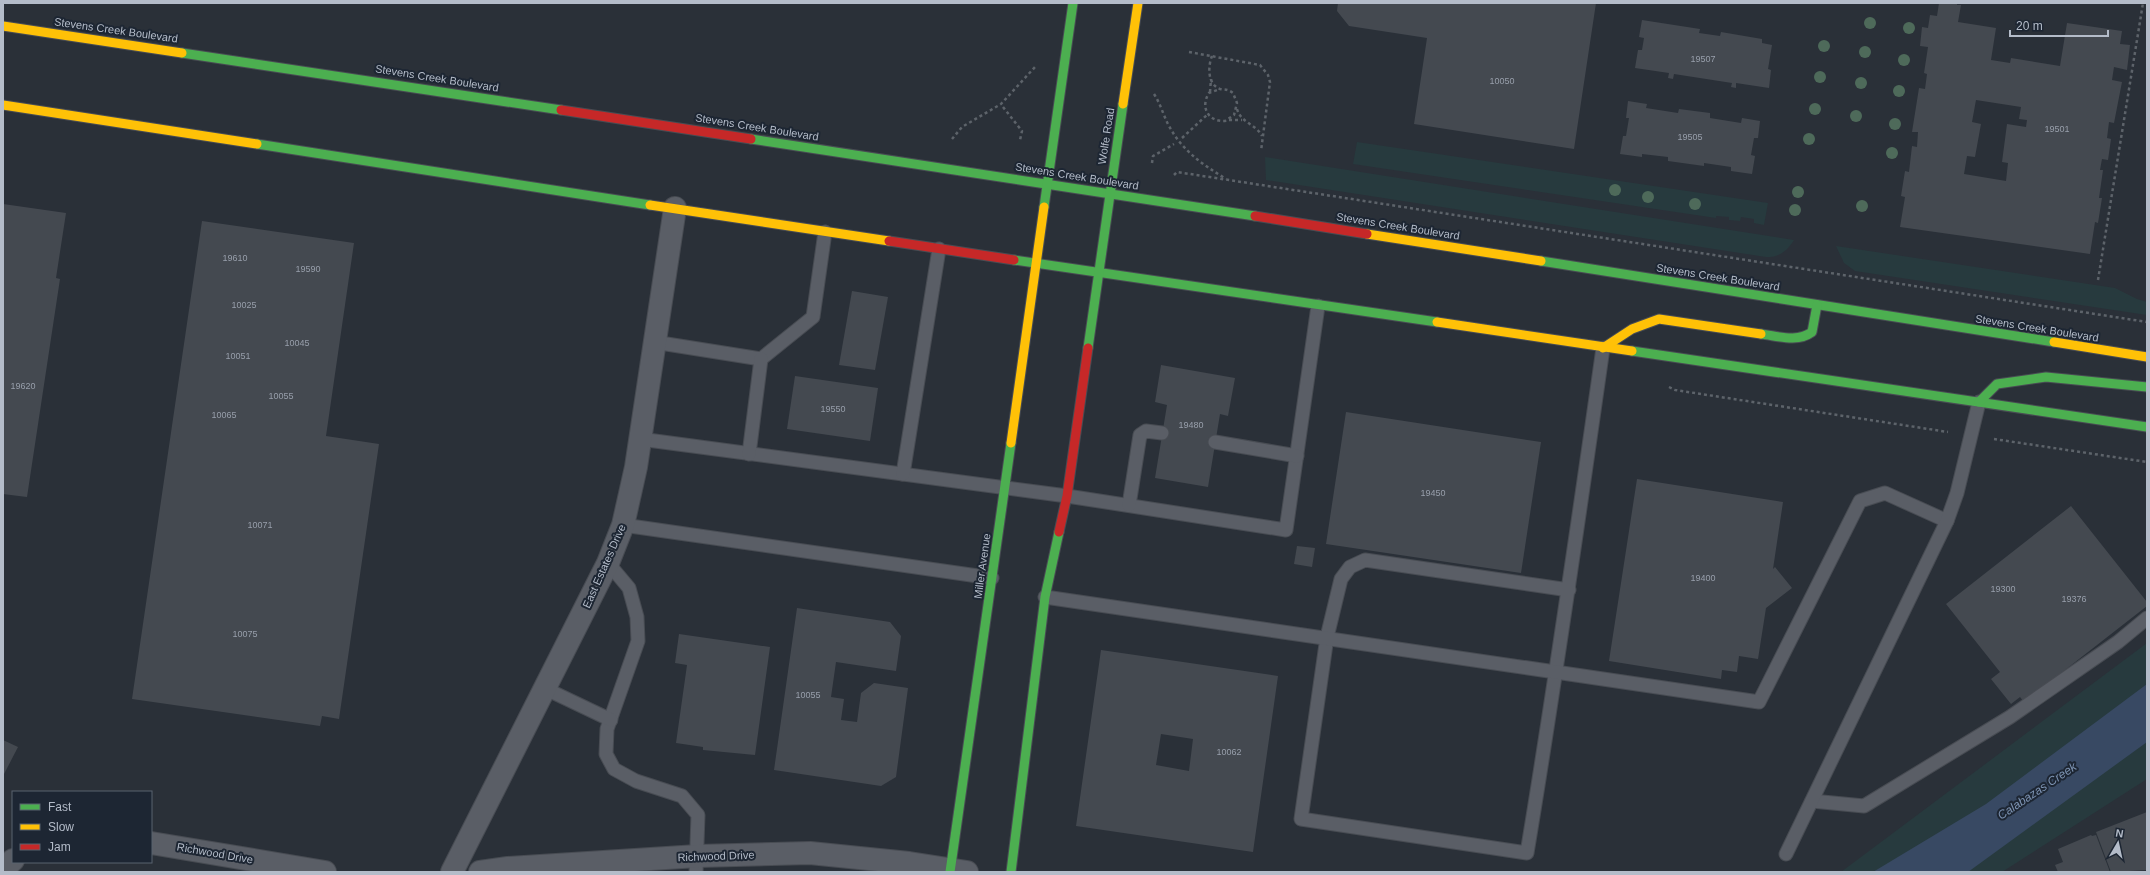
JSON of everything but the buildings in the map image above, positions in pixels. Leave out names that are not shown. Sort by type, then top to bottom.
[{"type":"main road","points":[[1035,263],[1073,3]]},
{"type":"main road","name":"Wolfe Road","points":[[1099,273],[1138,3]]},
{"type":"main road","name":"Stevens Creek Boulevard","points":[[3,26],[932,165],[2147,357]]},
{"type":"main road","points":[[3,105],[825,232],[1318,306],[2147,427]]},
{"type":"main road","name":"Miller Avenue","points":[[956,871],[992,578],[1035,263]]},
{"type":"main road","points":[[1011,872],[1045,597],[1066,496],[1099,273]]},
{"type":"main road","points":[[1603,348],[1632,329],[1659,318],[1796,339],[1805,337],[1812,332],[1816,305]]},
{"type":"main road","points":[[1979,402],[1997,384],[2046,377],[2147,387]]},
{"type":"street","name":"East Estates Drive","points":[[452,872],[608,563],[623,525],[640,439],[675,208]]},
{"type":"street","name":"Richwood Drive","points":[[152,843],[325,872]]},
{"type":"street","name":"Richwood Drive","points":[[480,872],[508,868],[697,864],[810,853],[865,858],[956,871]]},
{"type":"street","points":[[3,869],[12,861]]},
{"type":"lane","points":[[749,454],[761,359],[813,317],[825,232]]},
{"type":"lane","points":[[903,474],[939,249]]},
{"type":"lane","points":[[640,439],[1066,496],[1286,530],[1318,306]]},
{"type":"lane","points":[[654,342],[761,359]]},
{"type":"lane","points":[[1569,590],[1366,560],[1350,567],[1341,579],[1327,637],[1301,819],[1527,853],[1557,671],[1569,590],[1603,348]]},
{"type":"lane","points":[[1786,854],[1947,521],[1957,493],[1979,402]]},
{"type":"lane","points":[[1129,505],[1140,435],[1146,431],[1162,433]]},
{"type":"lane","points":[[1215,442],[1296,456]]},
{"type":"lane","points":[[1045,597],[1327,637],[1759,702],[1860,501],[1885,493],[1947,521]]},
{"type":"lane","points":[[623,525],[992,578]]},
{"type":"lane","points":[[608,563],[629,588],[637,617],[638,641],[607,729],[606,754],[614,769],[636,781],[682,796],[698,815],[697,864]]},
{"type":"lane","points":[[1812,801],[1864,806],[2010,717],[2118,642],[2147,618]]},
{"type":"lane","points":[[546,688],[611,720]]},
{"type":"path","points":[[2098,280],[2143,3]]},
{"type":"path","points":[[932,165],[962,127],[1001,104],[1029,72],[1067,43]]},
{"type":"path","points":[[1189,52],[1260,65],[1265,69],[1270,82],[1261,151]]},
{"type":"path","points":[[1212,56],[1209,67],[1211,79],[1209,93],[1204,106],[1208,114],[1219,121],[1243,120]]},
{"type":"path","points":[[1130,59],[1159,101],[1165,119],[1178,141],[1198,161],[1228,180]]},
{"type":"path","points":[[1211,79],[1220,89],[1232,93],[1236,98],[1237,109],[1243,120],[1257,129],[1263,136]]},
{"type":"path","points":[[1209,93],[1220,89]]},
{"type":"path","points":[[1004,107],[1022,131],[1020,140]]},
{"type":"path","points":[[1225,121],[1230,119],[1237,109]]},
{"type":"path","points":[[1182,138],[1208,114]]},
{"type":"path","points":[[1146,155],[1153,156],[1174,144]]},
{"type":"path","points":[[1152,163],[1153,156]]},
{"type":"path","points":[[1148,199],[1177,172],[2147,322]]},
{"type":"path","points":[[1668,386],[1675,390],[2147,462]]},
{"type":"green space","points":[[1357,142],[1768,203],[1764,225],[1754,223],[1754,219],[1741,217],[1740,221],[1729,220],[1729,217],[1716,216],[1716,218],[1353,164]]},
{"type":"green space","points":[[1265,157],[1794,240],[1783,253],[1766,257],[1266,180]]},
{"type":"green space","points":[[1836,246],[2115,288],[2137,299],[2147,302],[2147,315],[1855,271],[1844,263]]},
{"type":"green space","points":[[2147,643],[2147,779],[2002,872],[1841,872]]},
{"type":"water","name":"Calabazas Creek","points":[[2147,684],[2147,742],[1968,872],[1873,872],[1986,804]]},
{"type":"traffic: fast","points":[[1044,207],[1073,3]]},
{"type":"traffic: fast","points":[[182,53],[561,110]]},
{"type":"traffic: fast","points":[[1088,348],[1123,104]]},
{"type":"traffic: fast","points":[[751,139],[1255,216]]},
{"type":"traffic: fast","points":[[257,144],[650,205]]},
{"type":"traffic: fast","points":[[1014,260],[1437,322]]},
{"type":"traffic: fast","points":[[1541,261],[2054,342]]},
{"type":"traffic: fast","points":[[1761,334],[1794,338],[1812,332],[1817,305]]},
{"type":"traffic: fast","points":[[1632,351],[2147,427]]},
{"type":"traffic: fast","points":[[1979,402],[1997,384],[2046,377],[2147,387]]},
{"type":"traffic: fast","points":[[950,872],[1011,443]]},
{"type":"traffic: fast","points":[[1011,872],[1045,597],[1059,532]]},
{"type":"traffic: slow","points":[[1123,104],[1138,3]]},
{"type":"traffic: slow","points":[[3,26],[182,53]]},
{"type":"traffic: slow","points":[[3,105],[257,144]]},
{"type":"traffic: slow","points":[[650,205],[889,241]]},
{"type":"traffic: slow","points":[[1011,443],[1044,207]]},
{"type":"traffic: slow","points":[[1367,234],[1541,261]]},
{"type":"traffic: slow","points":[[1603,348],[1632,329],[1659,319],[1761,334]]},
{"type":"traffic: slow","points":[[1437,322],[1632,351]]},
{"type":"traffic: slow","points":[[2054,342],[2147,357]]},
{"type":"traffic: jam","points":[[561,110],[751,139]]},
{"type":"traffic: jam","points":[[1255,216],[1367,234]]},
{"type":"traffic: jam","points":[[889,241],[1014,260]]},
{"type":"traffic: jam","points":[[1059,532],[1067,496],[1088,348]]}]
